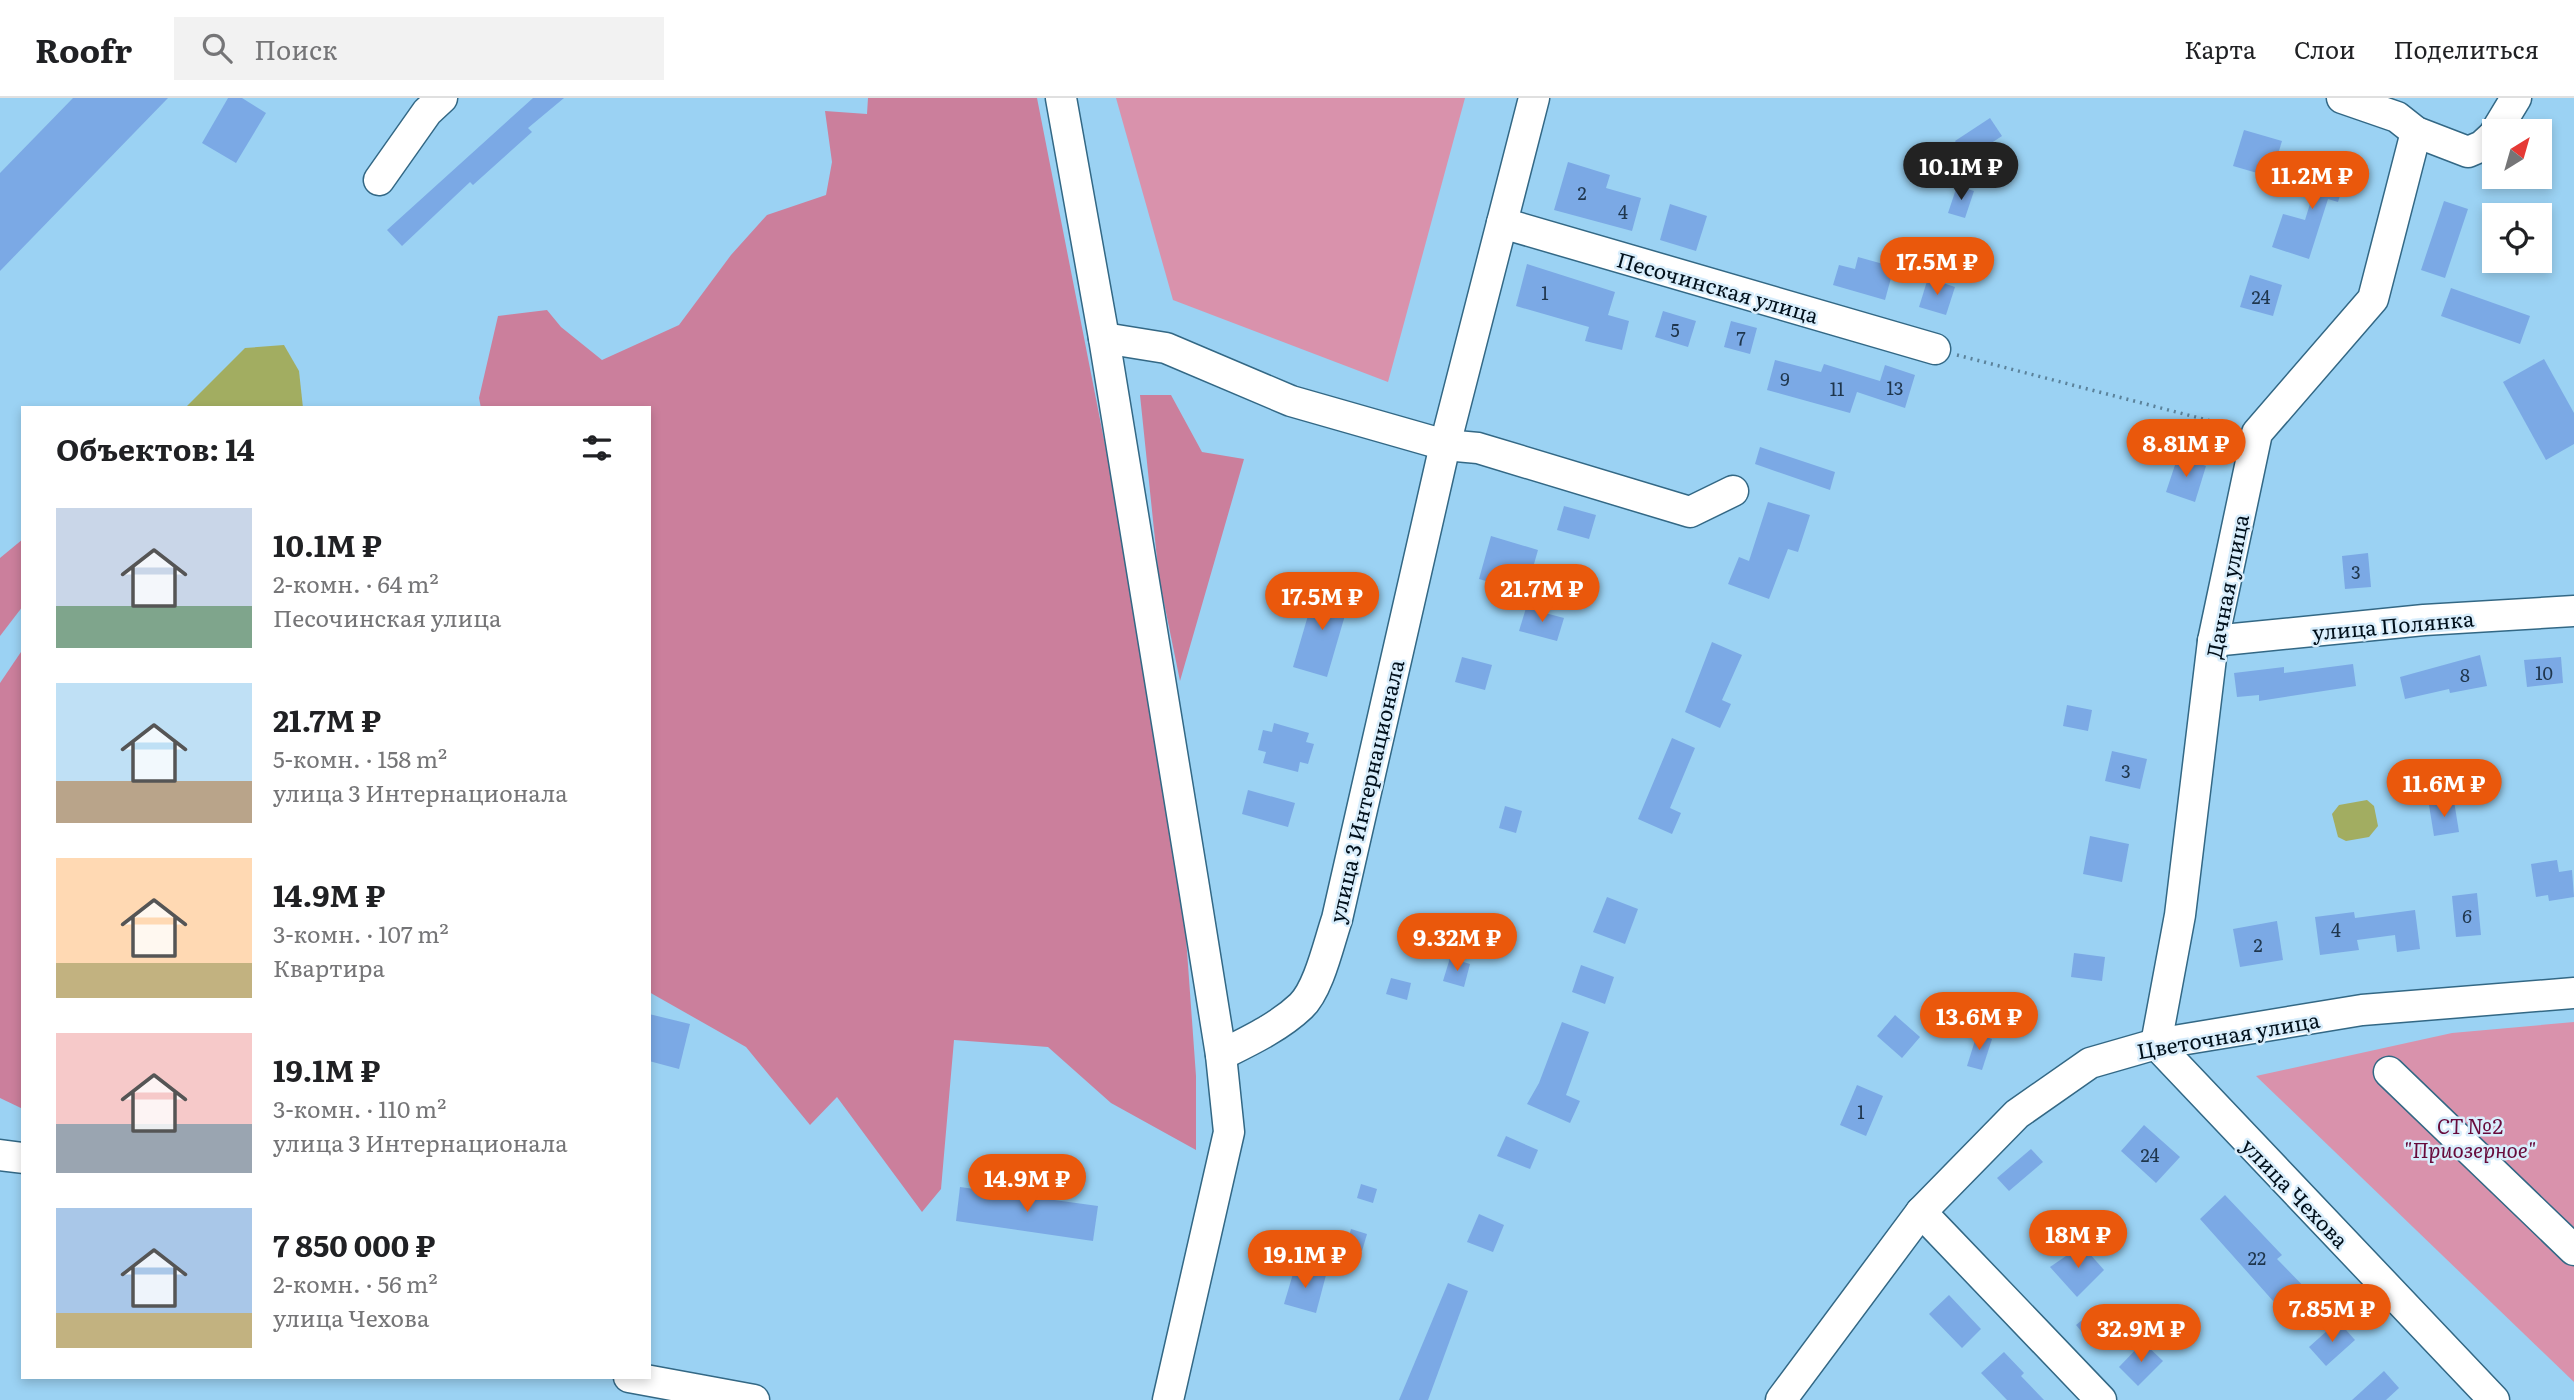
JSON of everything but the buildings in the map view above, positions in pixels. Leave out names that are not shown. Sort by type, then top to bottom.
[{"type":"street","points":[[379,180],[427,112],[442,98]]},
{"type":"street","points":[[1062,98],[1221,1055],[1229,1132],[1168,1400]]},
{"type":"street","name":"улица 3 Интернационала","points":[[1221,1055],[1265,1033],[1303,1004],[1321,967],[1337,919],[1445,445],[1534,98]]},
{"type":"street","points":[[2342,98],[2397,117],[2416,132],[2468,152],[2482,146]]},
{"type":"street","points":[[2503,119],[2516,98]]},
{"type":"street","name":"Дачная улица","points":[[2156,1044],[2180,915],[2213,641],[2257,433],[2373,299],[2416,132]]},
{"type":"street","name":"Песочинская улица","points":[[1502,223],[1935,349]]},
{"type":"street","points":[[1104,338],[1166,348],[1291,401],[1445,445],[1478,448],[1690,512],[1733,491]]},
{"type":"street","name":"улица Полянка","points":[[2213,641],[2424,620],[2574,611]]},
{"type":"street","name":"Цветочная улица","points":[[1781,1400],[1921,1212],[2017,1114],[2090,1063],[2156,1044],[2362,1010],[2574,993]]},
{"type":"street","name":"улица Чехова","points":[[2156,1044],[2494,1400]]},
{"type":"street","points":[[2389,1072],[2574,1250]]},
{"type":"street","points":[[0,1155],[21,1158]]},
{"type":"street","points":[[1921,1212],[2101,1400]]},
{"type":"street","points":[[640,1379],[754,1400]]},
{"type":"path","points":[[1935,349],[2257,433]]},
{"type":"green space","points":[[1116,98],[1465,98],[1388,382],[1173,300]]},
{"type":"green space","name":"СТ №2 \"Приозерное\"","points":[[2574,1022],[2574,1382],[2256,1076],[2452,1033]]},
{"type":"shaded area","points":[[868,98],[1037,98],[1177,812],[1196,1076],[1196,1150],[1111,1103],[1048,1047],[954,1040],[941,1189],[922,1212],[837,1097],[810,1125],[746,1047],[651,993],[651,406],[481,406],[479,398],[498,316],[547,310],[561,327],[602,360],[679,325],[731,255],[767,215],[826,195],[832,162],[825,111],[867,114]]},
{"type":"shaded area","points":[[284,345],[299,371],[303,406],[187,406],[245,348]]},
{"type":"shaded area","points":[[1140,395],[1171,395],[1202,452],[1244,459],[1180,681],[1159,578]]},
{"type":"shaded area","points":[[21,541],[21,609],[0,636],[0,558]]},
{"type":"shaded area","points":[[21,652],[21,1108],[0,1098],[0,683]]},
{"type":"shaded area","points":[[2367,800],[2374,806],[2378,826],[2369,837],[2346,841],[2338,837],[2332,814],[2339,805]]}]
